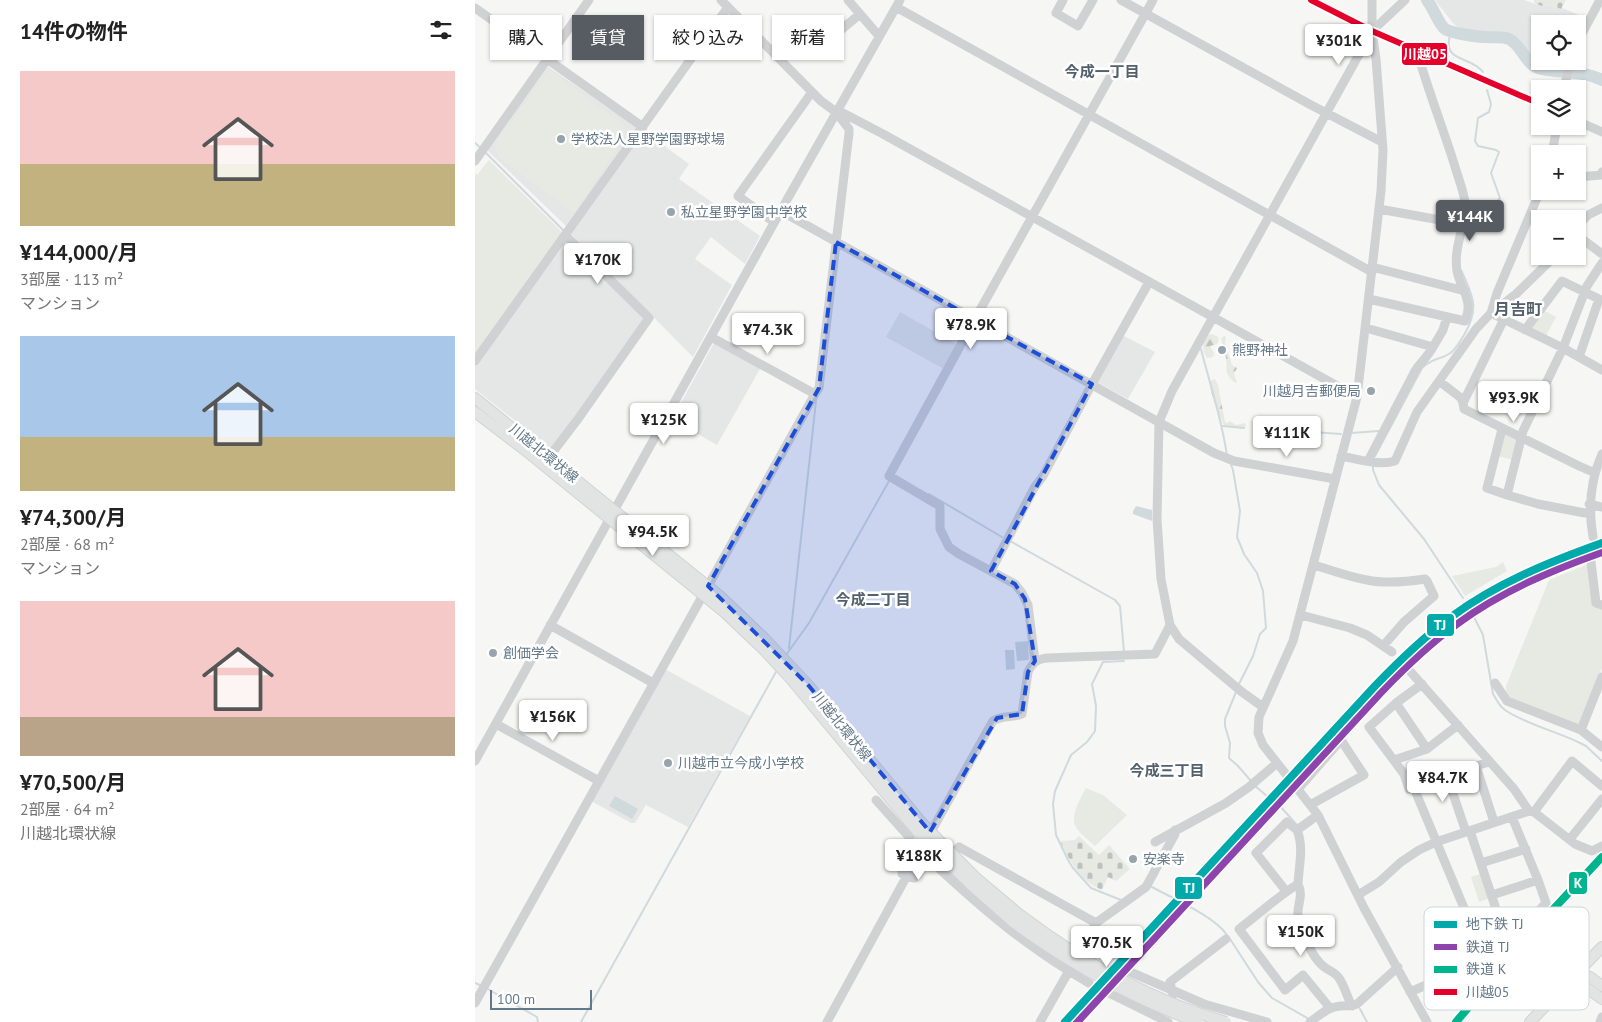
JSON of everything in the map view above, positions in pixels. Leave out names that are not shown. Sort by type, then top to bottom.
[{"type":"main road","name":"川越北環状線","points":[[475,398],[549,457],[612,514]]},
{"type":"main road","name":"川越北環状線","points":[[475,412],[612,514],[765,639],[809,686],[894,790],[928,836],[977,891],[1016,918],[1129,984],[1226,1022]]},
{"type":"main road","name":"川越北環状線","points":[[928,836],[953,854],[1016,918],[1049,947],[1095,975],[1139,998],[1197,1022]]},
{"type":"main road","points":[[1589,961],[1602,947]]},
{"type":"main road","points":[[1589,977],[1602,986]]},
{"type":"main road","points":[[1589,990],[1602,999]]},
{"type":"main road","points":[[1529,1022],[1541,1010]]},
{"type":"street","points":[[562,39],[589,0]]},
{"type":"street","points":[[848,0],[879,36]]},
{"type":"street","points":[[1063,0],[1056,13],[1078,26],[1093,0]]},
{"type":"street","points":[[1121,0],[1382,142]]},
{"type":"street","points":[[1035,661],[1029,612],[1025,599],[1015,584],[959,554],[949,546],[940,529],[939,506],[889,476],[1153,0]]},
{"type":"street","points":[[1311,0],[1372,31],[1531,100]]},
{"type":"street","points":[[1363,0],[1372,3],[1372,31],[1382,142],[1381,191],[1357,396],[1301,616],[1293,641],[1263,707],[1257,724],[1257,733],[1263,745],[1318,816],[1358,895],[1427,1022]]},
{"type":"street","points":[[1263,707],[1242,692],[1179,639],[1170,625],[1161,578],[1157,519],[1159,422],[1173,391],[1213,317],[1372,31],[1405,0]]},
{"type":"street","points":[[1586,26],[1600,0]]},
{"type":"street","points":[[475,361],[643,127],[725,3],[772,51]]},
{"type":"street","points":[[475,761],[774,222],[898,3],[1089,115],[1270,216],[1372,270],[1465,291]]},
{"type":"street","points":[[475,8],[490,19]]},
{"type":"street","points":[[844,27],[860,14]]},
{"type":"street","points":[[1417,50],[1450,150],[1465,203],[1457,248],[1457,272],[1465,291],[1469,309],[1465,321]]},
{"type":"street","points":[[480,154],[547,60],[643,127]]},
{"type":"street","points":[[475,1003],[819,388],[834,241],[849,129],[836,112],[812,92],[781,60]]},
{"type":"street","points":[[774,222],[738,196],[812,92]]},
{"type":"street","points":[[836,112],[843,113],[859,121],[1357,396]]},
{"type":"street","points":[[1586,125],[1602,132]]},
{"type":"street","points":[[1586,176],[1601,175],[1602,172]]},
{"type":"street","points":[[1491,312],[1497,293],[1536,200]]},
{"type":"street","points":[[1586,217],[1602,208]]},
{"type":"street","points":[[1379,209],[1440,220],[1463,220]]},
{"type":"street","points":[[781,211],[1223,457],[1233,461],[1335,479]]},
{"type":"street","points":[[549,457],[649,318],[565,235]]},
{"type":"street","points":[[1586,242],[1602,254]]},
{"type":"street","points":[[1507,495],[1521,437],[1563,348],[1584,292],[1602,263]]},
{"type":"street","points":[[1341,456],[1373,461],[1395,461],[1417,412],[1476,329],[1491,312],[1516,294],[1546,265]]},
{"type":"street","points":[[1525,330],[1562,281],[1599,299],[1579,357]]},
{"type":"street","points":[[991,571],[1034,488],[1043,476],[1149,282]]},
{"type":"street","points":[[1369,299],[1465,321],[1476,329]]},
{"type":"street","points":[[1491,312],[1602,370]]},
{"type":"street","points":[[1373,461],[1384,431],[1415,371],[1421,361],[1429,355],[1443,330],[1447,317]]},
{"type":"street","points":[[1463,404],[1504,319]]},
{"type":"street","points":[[1366,328],[1433,347]]},
{"type":"street","points":[[711,337],[815,394]]},
{"type":"street","points":[[1439,381],[1461,398],[1464,409],[1595,473]]},
{"type":"street","points":[[1502,429],[1487,488],[1538,504],[1585,513],[1590,508],[1602,507]]},
{"type":"street","points":[[1593,537],[1590,493],[1602,454]]},
{"type":"street","points":[[1591,562],[1596,603],[1602,605]]},
{"type":"street","points":[[1314,566],[1367,580],[1399,583],[1427,581],[1434,596],[1404,622],[1383,646]]},
{"type":"street","points":[[1301,616],[1351,628],[1367,635],[1392,652]]},
{"type":"street","points":[[550,625],[653,683]]},
{"type":"street","points":[[827,1022],[993,721],[998,718],[1022,714],[1028,672],[1035,661],[1040,658],[1155,654],[1170,625]]},
{"type":"street","points":[[1409,670],[1532,812],[1592,852],[1602,846]]},
{"type":"street","points":[[1581,730],[1601,681]]},
{"type":"street","points":[[1495,683],[1507,701],[1581,730],[1602,747]]},
{"type":"street","points":[[1422,684],[1396,703],[1369,727],[1404,774],[1409,789],[1489,762]]},
{"type":"street","points":[[1396,703],[1427,749]]},
{"type":"street","points":[[495,724],[599,781]]},
{"type":"street","points":[[1394,760],[1427,749],[1457,725]]},
{"type":"street","points":[[1298,789],[1341,740],[1364,774],[1310,805]]},
{"type":"street","points":[[1358,895],[1379,882],[1408,858],[1436,842],[1494,822],[1532,812],[1572,761],[1602,786]]},
{"type":"street","points":[[1155,842],[1226,803],[1249,787],[1277,763]]},
{"type":"street","points":[[1476,766],[1494,822]]},
{"type":"street","points":[[1447,776],[1481,863],[1496,907]]},
{"type":"street","points":[[1414,788],[1464,907]]},
{"type":"street","points":[[1570,839],[1602,799]]},
{"type":"street","points":[[876,800],[910,838],[911,850],[902,869],[902,874],[915,878],[924,861],[931,861],[1008,929],[1089,983]]},
{"type":"street","points":[[1297,830],[1318,816]]},
{"type":"street","points":[[1512,817],[1546,903],[1542,907]]},
{"type":"street","points":[[1287,891],[1256,853],[1287,822],[1297,830],[1301,839],[1299,884],[1302,891],[1298,918],[1304,936],[1315,957],[1323,966],[1335,973],[1340,980],[1352,1006]]},
{"type":"street","points":[[1040,1022],[1096,923],[1146,886],[1171,842],[1175,830]]},
{"type":"street","points":[[953,854],[959,847],[1096,923]]},
{"type":"street","points":[[1481,863],[1526,849]]},
{"type":"street","points":[[1492,895],[1538,880]]},
{"type":"street","points":[[1180,1022],[1171,982],[1287,891],[1299,884]]},
{"type":"street","points":[[1232,934],[1285,990],[1303,975],[1330,1008]]},
{"type":"street","points":[[1310,1022],[1330,1008],[1342,1005],[1352,1006],[1374,990],[1398,967]]},
{"type":"street","points":[[1128,971],[1204,1004],[1267,1022]]},
{"type":"street","points":[[1410,992],[1424,986]]},
{"type":"street","points":[[1107,992],[1168,1022]]},
{"type":"street","points":[[1600,1022],[1602,1017]]},
{"type":"highlighted area","points":[[836,242],[1092,384],[991,571],[1015,584],[1025,599],[1035,661],[1028,672],[1022,714],[997,718],[930,832],[809,686],[708,586],[819,388]]},
{"type":"shaded area","points":[[1435,0],[1524,0],[1544,7],[1546,4],[1562,8],[1579,15],[1531,15],[1531,58],[1516,42],[1505,36],[1482,35],[1456,26]]},
{"type":"shaded area","name":"学校法人星野学園野球場","points":[[547,66],[636,127],[636,130],[566,226],[487,150]]},
{"type":"shaded area","points":[[644,131],[689,164],[679,179],[760,236],[745,264],[711,237],[695,259],[732,285],[693,357],[571,234]]},
{"type":"shaded area","points":[[567,241],[645,318],[551,449],[475,389],[475,366]]},
{"type":"shaded area","points":[[900,312],[958,345],[944,369],[886,337]]},
{"type":"shaded area","points":[[1122,335],[1155,352],[1128,399],[1097,382]]},
{"type":"shaded area","points":[[715,341],[761,367],[717,445],[672,419]]},
{"type":"shaded area","points":[[1136,506],[1152,510],[1152,521],[1133,514]]},
{"type":"shaded area","points":[[1028,641],[1029,660],[1017,661],[1015,642]]},
{"type":"shaded area","points":[[1005,650],[1014,650],[1015,669],[1006,670]]},
{"type":"shaded area","name":"川越市立今成小学校","points":[[665,669],[750,716],[688,827],[646,805],[635,823],[631,823],[592,800]]},
{"type":"shaded area","points":[[615,796],[638,809],[632,819],[609,806]]},
{"type":"green space","points":[[1534,0],[1566,0],[1561,9],[1546,4],[1544,7],[1534,3]]},
{"type":"green space","name":"学校法人星野学園野球場","points":[[549,69],[625,126],[626,135],[574,213],[498,157],[495,144]]},
{"type":"green space","points":[[489,160],[562,232],[475,354],[475,173],[477,175]]},
{"type":"green space","points":[[1543,310],[1556,317],[1546,336],[1532,329],[1531,326]]},
{"type":"green space","points":[[1210,334],[1217,336],[1219,340],[1217,344],[1210,346],[1214,353],[1213,357],[1207,358],[1203,346]]},
{"type":"green space","points":[[1226,337],[1225,342],[1232,365],[1237,368],[1234,374],[1237,382],[1235,383],[1227,372],[1221,338]]},
{"type":"green space","points":[[1215,379],[1218,385],[1225,422],[1230,421],[1236,425],[1244,423],[1246,424],[1245,428],[1224,426],[1214,402],[1209,383]]},
{"type":"green space","points":[[1505,433],[1517,439],[1513,460],[1497,456]]},
{"type":"green space","points":[[1503,562],[1507,571],[1465,596],[1452,576],[1496,567]]},
{"type":"green space","points":[[1588,564],[1602,607],[1602,668],[1579,725],[1507,697],[1506,686],[1549,580]]},
{"type":"green space","points":[[1086,788],[1103,795],[1127,815],[1095,846],[1077,829],[1074,819],[1076,808]]},
{"type":"green space","points":[[1079,836],[1099,855],[1109,845],[1130,869],[1116,881],[1108,877],[1102,890],[1088,882],[1067,856],[1060,841],[1075,840]]},
{"type":"green space","points":[[1483,873],[1491,898],[1479,902],[1471,877]]},
{"type":"waterway","points":[[1427,0],[1445,29],[1477,36],[1506,38],[1514,42],[1536,67],[1580,73],[1602,80]]},
{"type":"waterway","points":[[1451,32],[1449,42],[1453,54],[1471,63],[1483,72]]},
{"type":"waterway","points":[[1467,222],[1475,215],[1492,206],[1500,198],[1491,173],[1499,152],[1478,146],[1475,141],[1478,118],[1489,112],[1491,104],[1487,90]]},
{"type":"waterway","points":[[475,143],[481,148]]},
{"type":"waterway","points":[[486,153],[564,231]]},
{"type":"waterway","points":[[1375,456],[1422,368],[1429,362],[1451,352],[1458,345],[1469,326],[1473,302],[1469,287],[1461,270]]},
{"type":"waterway","points":[[1201,349],[1219,415],[1227,456]]},
{"type":"waterway","points":[[789,648],[816,401]]},
{"type":"waterway","points":[[1223,426],[1244,428]]},
{"type":"waterway","points":[[1256,428],[1341,434]]},
{"type":"waterway","points":[[1351,433],[1379,431]]},
{"type":"waterway","points":[[1230,462],[1240,511],[1237,537],[1244,554],[1257,573],[1263,591],[1266,628],[1260,634],[1253,656],[1239,684]]},
{"type":"waterway","points":[[1373,465],[1379,485],[1424,539],[1463,598]]},
{"type":"waterway","points":[[786,655],[809,623],[889,481]]},
{"type":"waterway","points":[[929,494],[1002,537]]},
{"type":"waterway","points":[[1010,541],[1115,600],[1120,606],[1124,652]]},
{"type":"waterway","points":[[1471,611],[1483,635],[1493,694],[1501,707],[1523,720],[1586,746],[1602,761]]},
{"type":"waterway","points":[[1121,900],[1091,888],[1073,868],[1056,835],[1053,804],[1055,791],[1071,755],[1087,742],[1095,731],[1096,706],[1092,684],[1103,662],[1124,661]]},
{"type":"waterway","points":[[581,1022],[777,670]]},
{"type":"waterway","points":[[1236,692],[1225,719],[1230,743],[1229,758],[1251,781]]},
{"type":"waterway","points":[[1254,785],[1268,797]]},
{"type":"waterway","points":[[1275,804],[1280,806],[1296,824]]},
{"type":"waterway","points":[[1150,886],[1203,914],[1227,935]]},
{"type":"waterway","points":[[1230,939],[1258,982],[1272,998],[1309,1019]]},
{"type":"waterway","points":[[475,983],[482,986]]},
{"type":"waterway","points":[[486,988],[537,1017],[538,1022]]},
{"type":"waterway","points":[[1360,1009],[1367,1022]]},
{"type":"metro line","name":"TJ","points":[[1065,1022],[1375,686],[1421,641],[1469,605],[1505,584],[1524,574],[1602,543]]},
{"type":"rail line","name":"TJ","points":[[1077,1022],[1399,673],[1458,623],[1492,601],[1546,574],[1602,552]]},
{"type":"rail line","name":"K","points":[[1555,907],[1602,857]]},
{"type":"rail line","name":"K","points":[[1456,1022],[1466,1010]]},
{"type":"transit line","name":"川越05","points":[[1311,0],[1372,31],[1531,100]]},
{"type":"place","name":"学校法人星野学園野球場","points":[[561,139]]},
{"type":"place","name":"私立星野学園中学校","points":[[671,212]]},
{"type":"place","name":"熊野神社","points":[[1222,350]]},
{"type":"place","name":"川越月吉郵便局","points":[[1371,391]]},
{"type":"place","name":"創価学会","points":[[493,653]]},
{"type":"place","name":"川越市立今成小学校","points":[[668,763]]},
{"type":"place","name":"安楽寺","points":[[1133,859]]},
{"type":"district","name":"今成一丁目","points":[[1102,72]]},
{"type":"district","name":"月吉町","points":[[1518,309]]},
{"type":"district","name":"今成二丁目","points":[[873,600]]},
{"type":"district","name":"今成三丁目","points":[[1167,771]]}]
